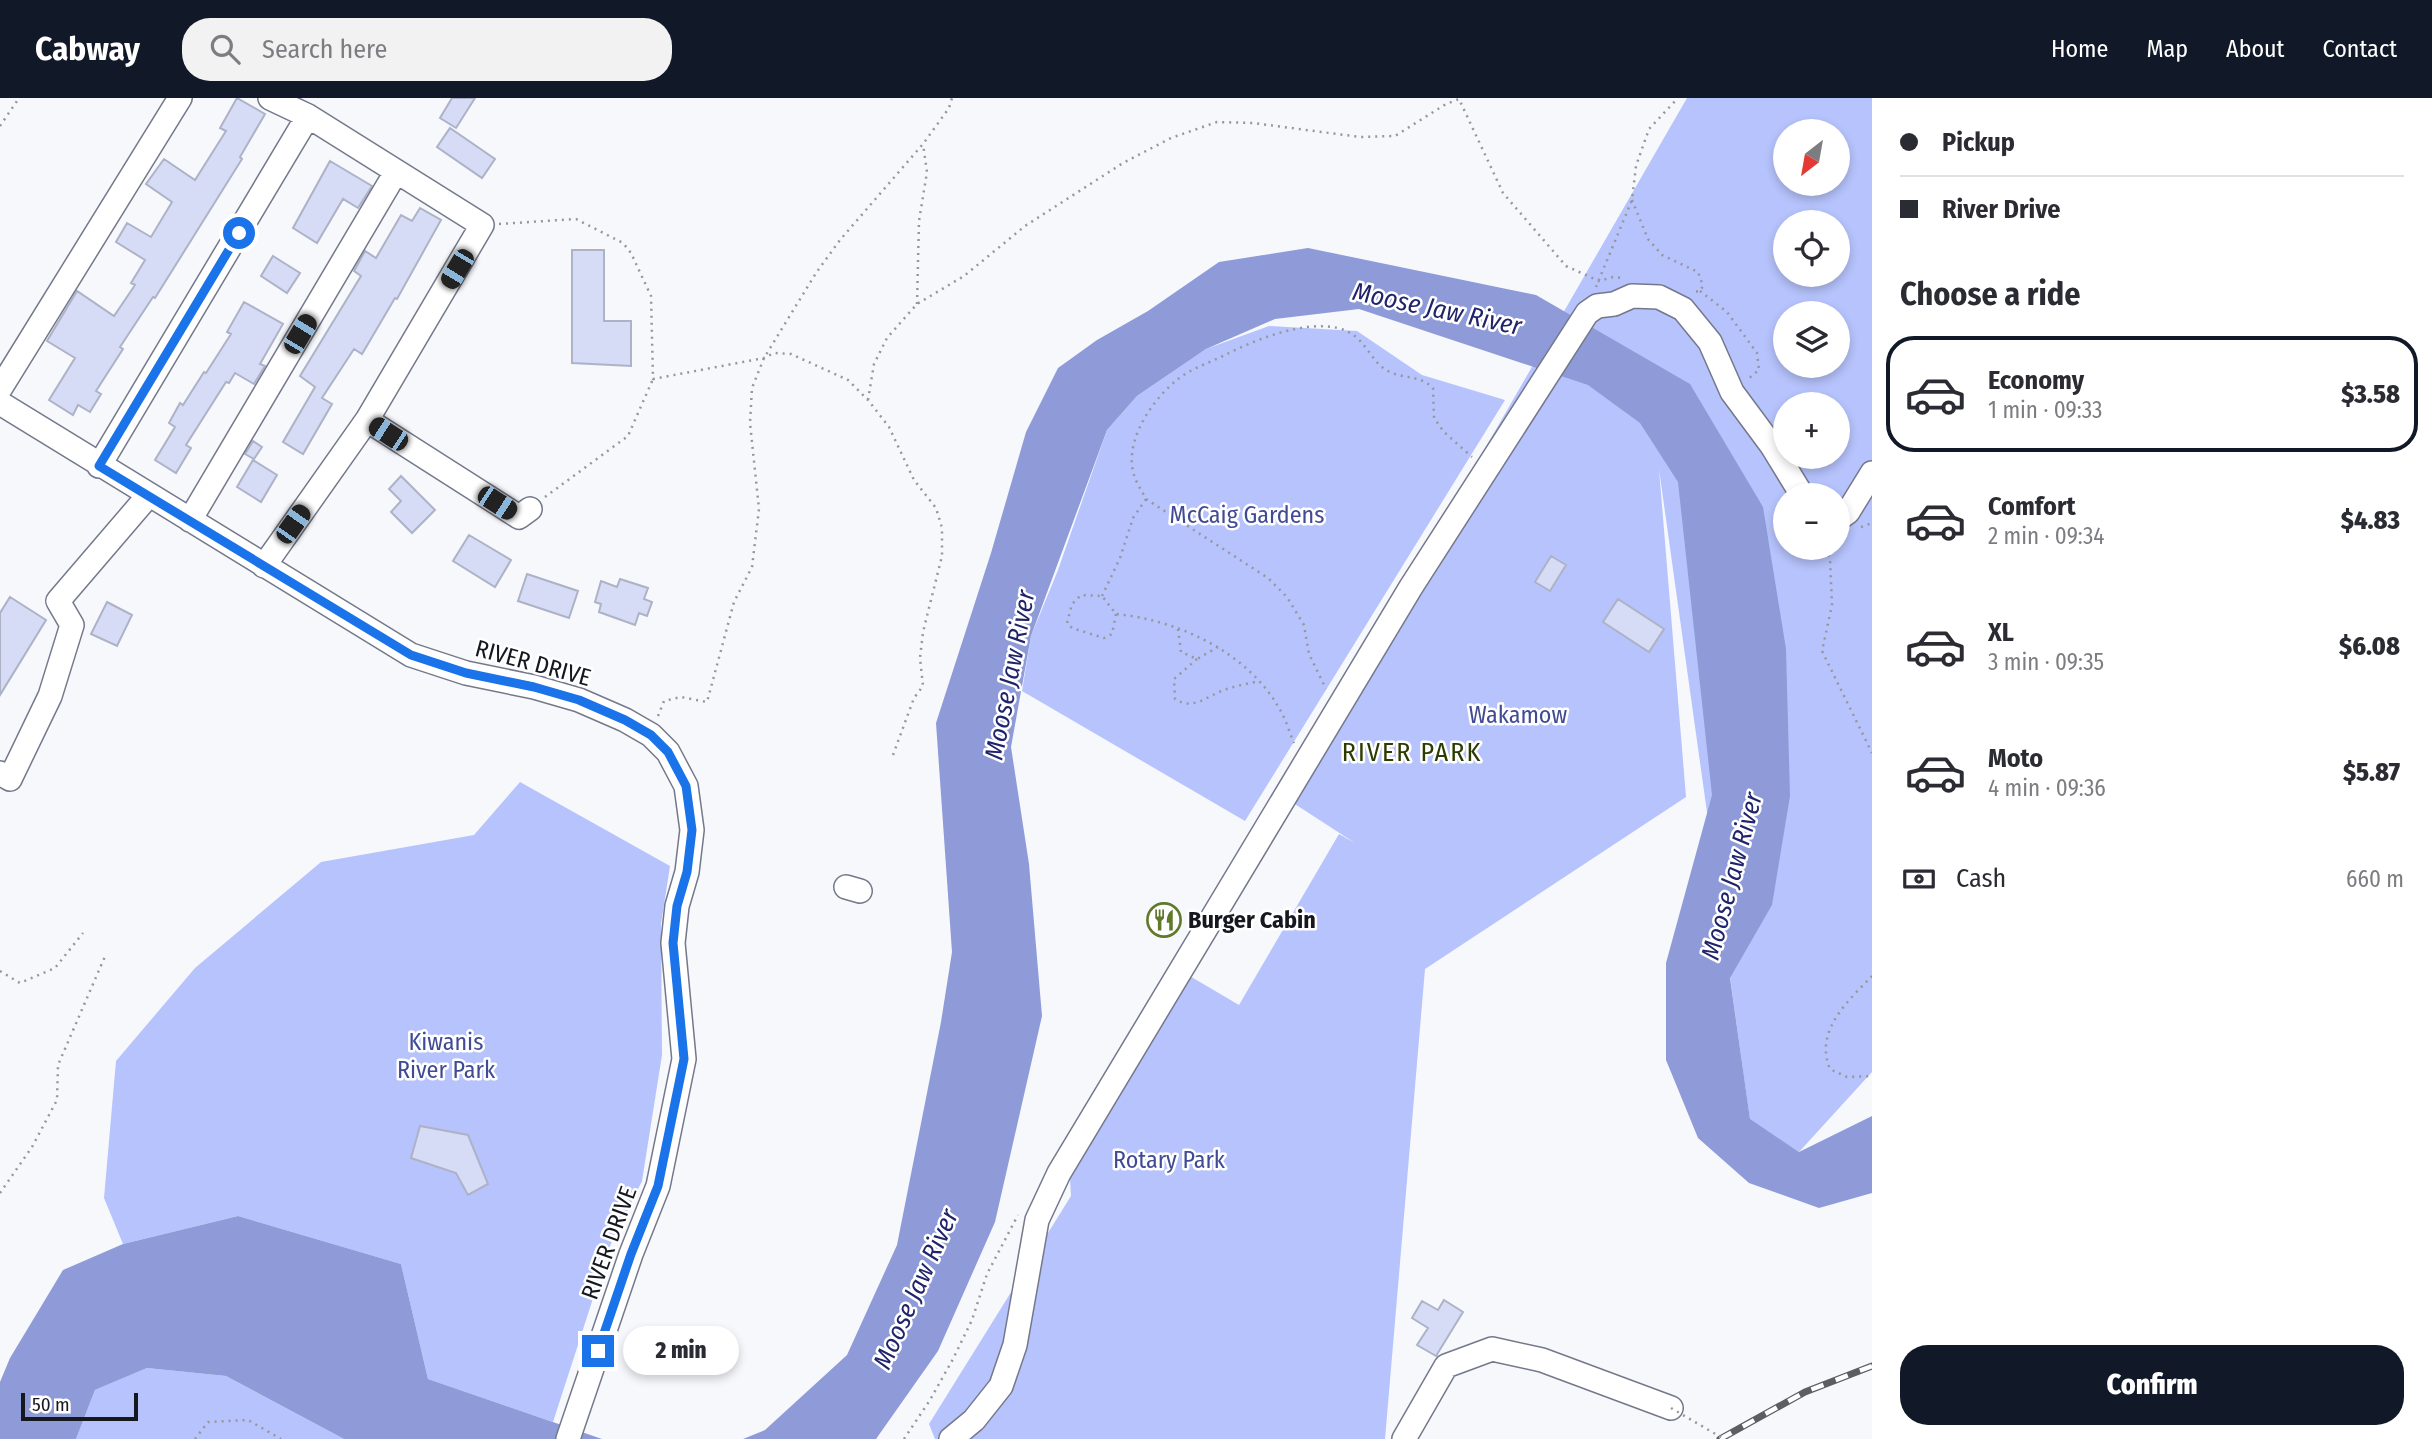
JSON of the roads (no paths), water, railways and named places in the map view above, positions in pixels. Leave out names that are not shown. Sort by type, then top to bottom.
[{"type":"street","points":[[0,389],[180,98]]},
{"type":"street","points":[[264,566],[367,420],[482,225],[308,116],[271,98]]},
{"type":"street","points":[[99,466],[308,116]]},
{"type":"street","points":[[190,520],[396,172]]},
{"type":"street","points":[[951,1439],[974,1420],[1001,1385],[1015,1345],[1037,1220],[1059,1173],[1411,587],[1592,310],[1632,296],[1659,297],[1683,309],[1710,342],[1732,392],[1772,446],[1795,483]]},
{"type":"street","name":"RIVER DRIVE","points":[[0,404],[411,655],[466,673],[534,687],[579,700],[625,720],[651,735],[668,752],[686,786],[692,830],[687,872],[677,906],[673,943],[684,1059],[658,1186],[631,1254],[570,1431]]},
{"type":"street","points":[[367,420],[519,517],[530,509]]},
{"type":"street","points":[[1850,507],[1872,473]]},
{"type":"street","points":[[0,774],[10,779],[50,696],[72,625],[58,601],[148,496]]},
{"type":"street","points":[[1404,1439],[1446,1366],[1492,1349],[1542,1360],[1671,1408]]},
{"type":"water","name":"Moose Jaw River","points":[[1308,248],[1536,295],[1690,384],[1763,507],[1786,649],[1790,796],[1772,905],[1730,978],[1750,1119],[1799,1152],[1872,1116],[1872,1193],[1819,1208],[1749,1183],[1698,1138],[1666,1060],[1666,963],[1712,795],[1678,482],[1640,423],[1588,385],[1359,309],[1275,319],[1206,349],[1137,396],[1107,430],[1031,636],[1011,747],[1029,864],[1042,1016],[995,1222],[938,1351],[876,1439],[743,1439],[765,1430],[847,1355],[897,1245],[941,1022],[952,952],[936,723],[991,553],[1026,432],[1058,368],[1097,340],[1148,311],[1219,262]]},
{"type":"water","points":[[238,1216],[401,1264],[428,1379],[602,1439],[344,1439],[226,1376],[147,1368],[95,1390],[76,1439],[0,1439],[0,1382],[10,1358],[63,1270],[123,1244]]},
{"type":"railway","points":[[1720,1439],[1805,1392],[1872,1366]]},
{"type":"place","name":"Burger Cabin","points":[[1164,920]]},
{"type":"district","name":"RIVER PARK","points":[[1412,752]]},
{"type":"park label","name":"McCaig Gardens","points":[[1247,515]]},
{"type":"park label","name":"Wakamow","points":[[1518,715]]},
{"type":"park label","name":"Kiwanis River Park","points":[[446,1056]]},
{"type":"park label","name":"Rotary Park","points":[[1169,1160]]}]
